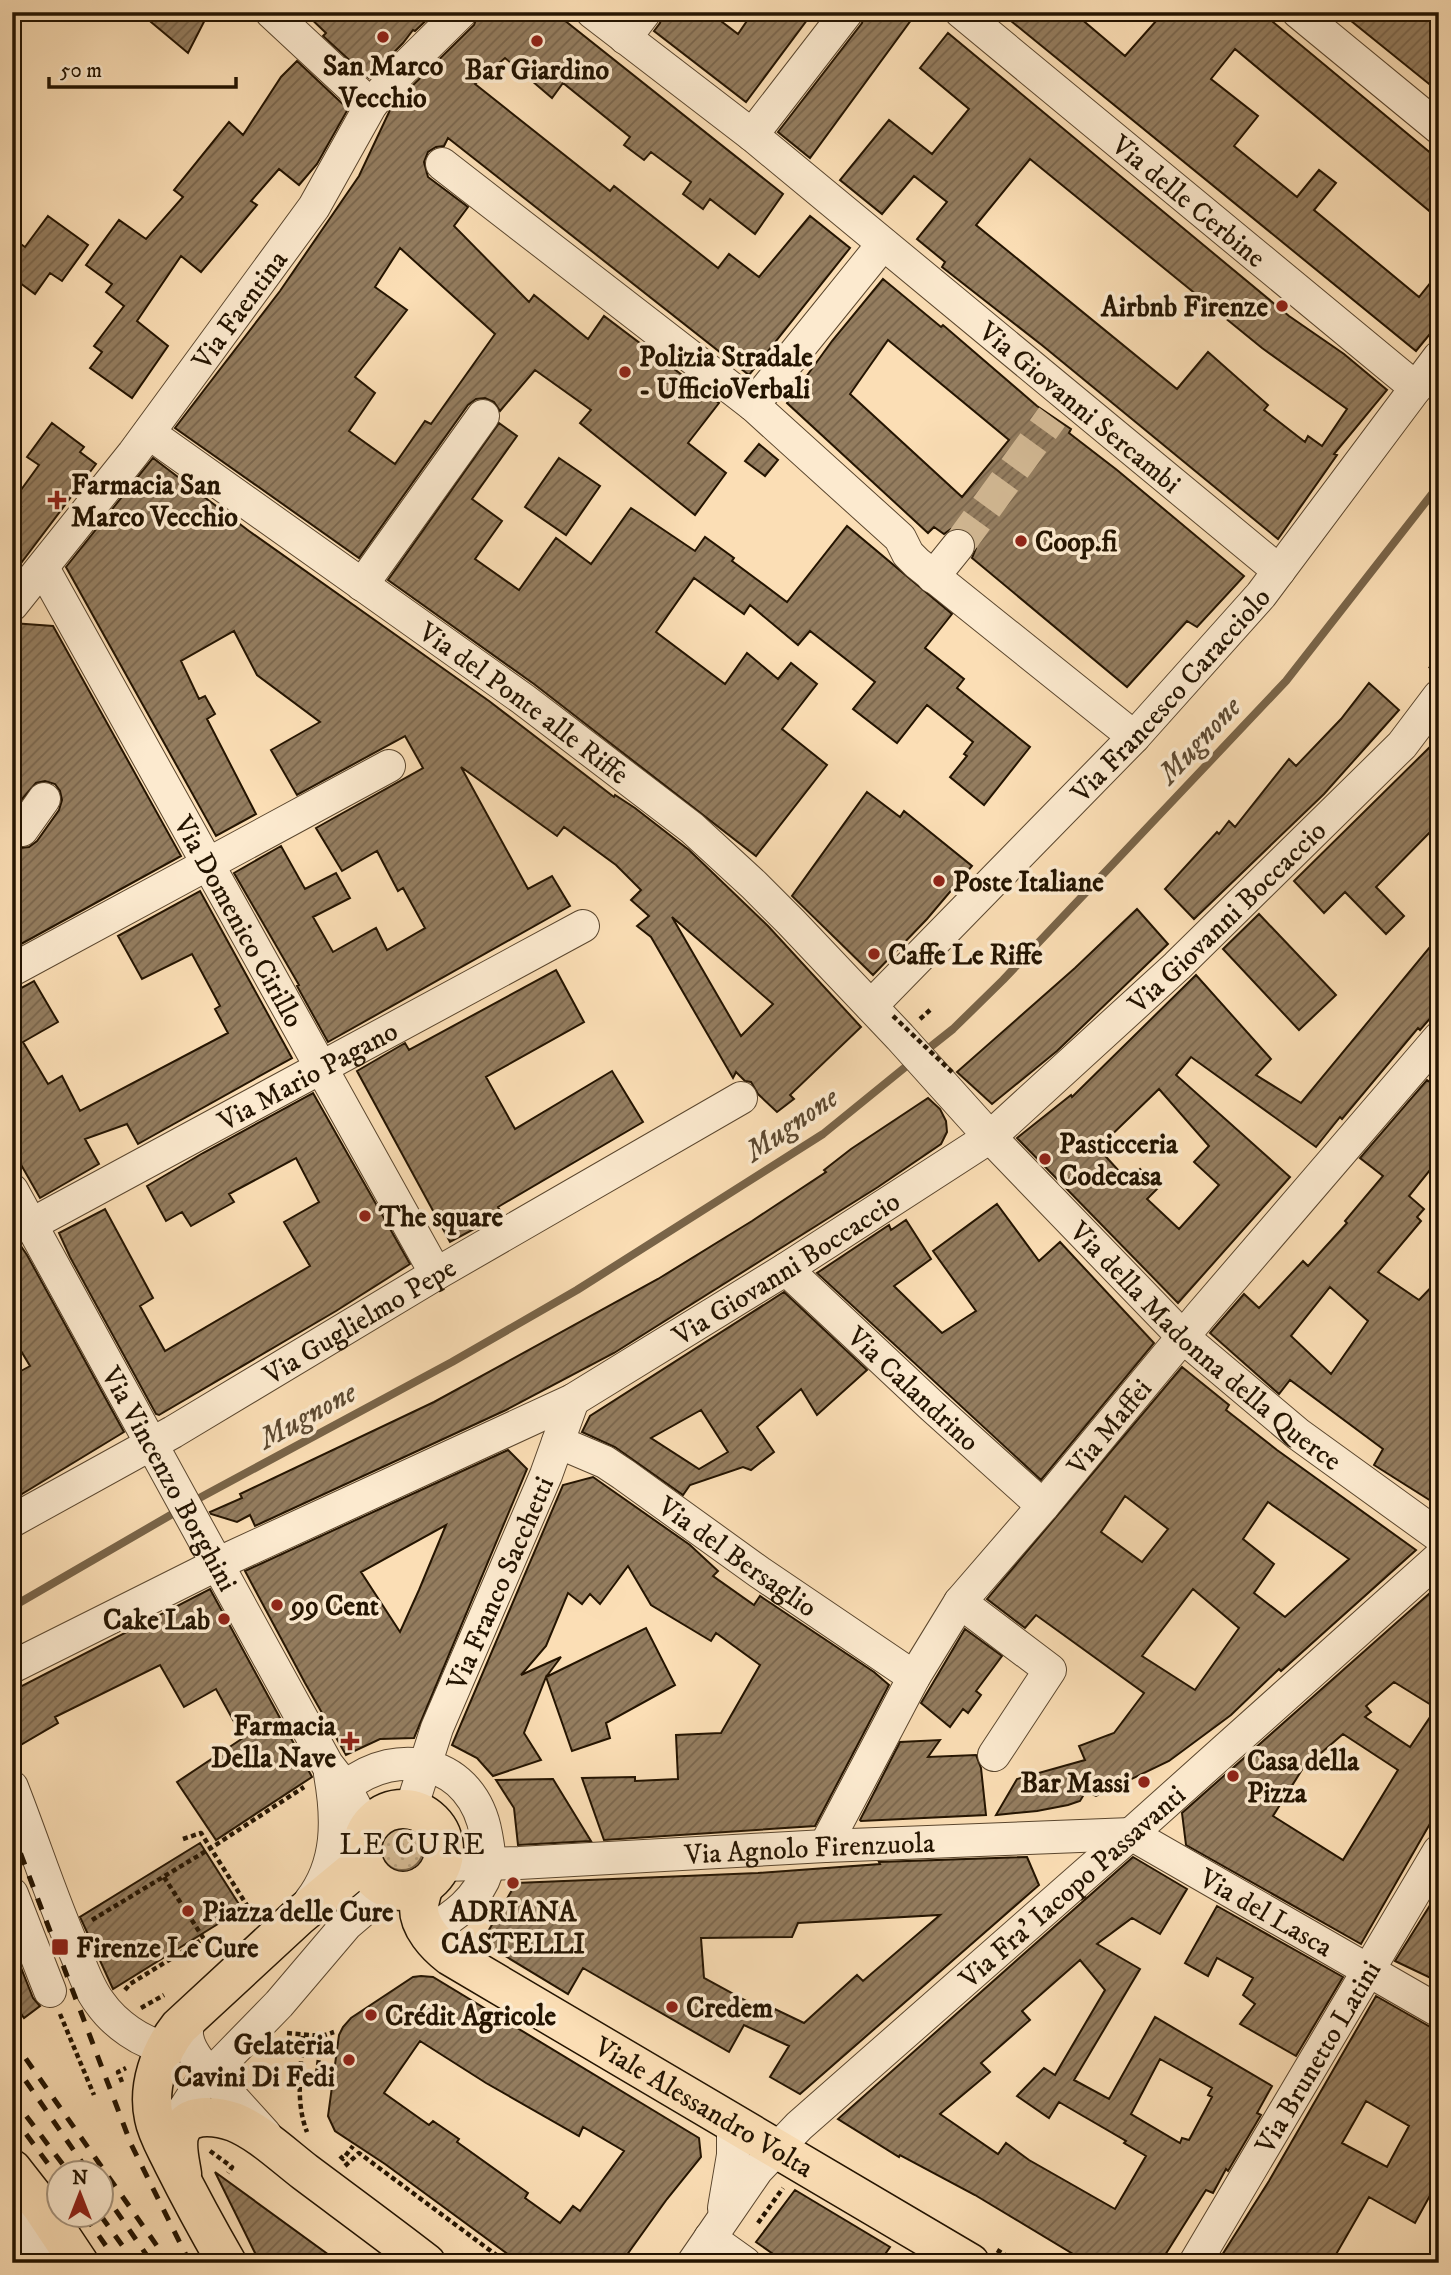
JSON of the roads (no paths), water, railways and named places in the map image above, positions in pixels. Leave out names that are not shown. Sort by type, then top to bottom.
[{"type":"main road","points":[[228,2263],[184,2183],[154,2117],[155,2077],[166,2046],[179,2026],[195,2012],[282,1913],[397,1866],[444,1843],[439,1829],[431,1820],[411,1809],[385,1812],[397,1866],[435,1941]]},
{"type":"main road","name":"Viale Alessandro Volta","points":[[435,1941],[458,1962],[561,2020],[733,2124],[781,2166],[970,2263]]},
{"type":"main road","points":[[184,2183],[192,2145],[181,2130],[188,2122],[216,2118],[243,2126],[301,2156],[426,2263]]},
{"type":"main road","points":[[12,2169],[41,2206],[79,2263]]},
{"type":"street","points":[[271,12],[372,105]]},
{"type":"street","name":"Via Faentina","points":[[12,605],[149,433],[314,207],[372,105],[391,81],[461,12]]},
{"type":"street","name":"Via Giovanni Sercambi","points":[[592,12],[752,135],[883,244],[1060,406],[1279,571]]},
{"type":"street","points":[[625,38],[645,12]]},
{"type":"street","points":[[752,135],[846,12]]},
{"type":"street","name":"Via delle Cerbine","points":[[961,12],[1416,388]]},
{"type":"street","points":[[1298,12],[1439,128]]},
{"type":"street","points":[[442,164],[753,405],[900,538],[908,554],[933,577],[1133,737]]},
{"type":"street","points":[[753,405],[883,244]]},
{"type":"street","name":"Via Francesco Caracciolo","points":[[884,1015],[1261,595],[1439,358]]},
{"type":"street","points":[[362,585],[483,416]]},
{"type":"street","name":"Via del Ponte alle Riffe","points":[[149,433],[523,699],[675,813],[754,885],[947,1078]]},
{"type":"street","points":[[933,577],[958,546]]},
{"type":"street","name":"Via Domenico Cirillo","points":[[43,568],[436,1274]]},
{"type":"street","name":"Via Giovanni Boccaccio","points":[[12,1667],[218,1564],[573,1401],[786,1269],[990,1137],[1177,966],[1402,745],[1437,704]]},
{"type":"street","points":[[12,970],[389,766]]},
{"type":"street","points":[[12,822],[22,830],[44,799]]},
{"type":"street","name":"Via Mario Pagano","points":[[32,1224],[583,926]]},
{"type":"street","name":"Via Maffei","points":[[825,1846],[914,1677],[960,1602],[1435,1049]]},
{"type":"street","name":"Via della Madonna della Querce","points":[[947,1078],[990,1137],[1184,1338],[1298,1434],[1439,1536]]},
{"type":"street","name":"Via Guglielmo Pepe","points":[[12,1521],[158,1457],[436,1274],[741,1098]]},
{"type":"street","name":"Via Vincenzo Borghini","points":[[12,1190],[198,1526],[328,1779]]},
{"type":"street","name":"Via Calandrino","points":[[786,1269],[1043,1506]]},
{"type":"street","name":"Via Franco Sacchetti","points":[[425,1764],[437,1728],[546,1475],[573,1401]]},
{"type":"street","name":"Via del Bersaglio","points":[[558,1442],[605,1462],[759,1572],[914,1677]]},
{"type":"street","name":"Via Fra' Iacopo Passavanti","points":[[707,2242],[757,2170],[781,2166],[799,2126],[1439,1558]]},
{"type":"street","points":[[960,1602],[1050,1670],[994,1755]]},
{"type":"street","points":[[328,1779],[362,1775],[400,1763],[425,1764],[454,1779],[476,1802],[485,1827],[489,1864],[469,1902],[447,1921],[435,1941]]},
{"type":"street","points":[[411,1809],[425,1764]]},
{"type":"street","points":[[328,1779],[397,1866]]},
{"type":"street","points":[[282,1913],[324,1880],[333,1852],[336,1816],[328,1779]]},
{"type":"street","points":[[12,1787],[68,1935],[93,1992],[105,2010],[144,2040],[166,2046]]},
{"type":"street","name":"Via Agnolo Firenzuola","points":[[489,1864],[825,1846],[1131,1834]]},
{"type":"street","name":"Via del Lasca","points":[[1131,1834],[1439,2011]]},
{"type":"street","name":"Via Brunetto Latini","points":[[1195,2263],[1439,1851]]},
{"type":"street","points":[[192,2145],[183,2111],[211,2074],[279,2004],[397,1866],[489,1864]]},
{"type":"street","points":[[12,1894],[50,1991]]},
{"type":"street","points":[[195,2012],[188,2024],[187,2037],[194,2055],[211,2074],[301,2156]]},
{"type":"street","points":[[733,2124],[731,2174],[707,2242],[745,2263]]},
{"type":"street","points":[[12,2220],[41,2263]]},
{"type":"waterway","name":"Mugnone","points":[[924,1052],[953,1029],[1003,980],[1286,681],[1439,485]]},
{"type":"waterway","name":"Mugnone","points":[[192,1502],[452,1362],[577,1290],[823,1134],[914,1060]]},
{"type":"waterway","name":"Mugnone","points":[[12,1607],[181,1509]]},
{"type":"tunnel","points":[[958,546],[1052,417]]},
{"type":"railway","points":[[12,1831],[131,2144],[190,2263]]},
{"type":"railway","points":[[12,2039],[169,2263]]},
{"type":"railway","points":[[12,2061],[80,2160]]},
{"type":"railway","points":[[12,2097],[59,2160]]},
{"type":"railway","points":[[12,2115],[46,2161]]},
{"type":"railway","points":[[116,2210],[152,2263]]},
{"type":"railway","points":[[95,2230],[118,2263]]},
{"type":"railway","points":[[111,2230],[135,2263]]},
{"type":"place","name":"San Marco Vecchio","points":[[383,37]]},
{"type":"place","name":"Bar Giardino","points":[[537,41]]},
{"type":"place","name":"Airbnb Firenze","points":[[1282,306]]},
{"type":"place","name":"Polizia Stradale - UfficioVerbali","points":[[625,372]]},
{"type":"place","name":"Farmacia San Marco Vecchio","points":[[57,500]]},
{"type":"place","name":"Coop.fi","points":[[1021,541]]},
{"type":"place","name":"Poste Italiane","points":[[939,881]]},
{"type":"place","name":"Caffe Le Riffe","points":[[874,954]]},
{"type":"place","name":"Pasticceria Codecasa","points":[[1045,1159]]},
{"type":"place","name":"The square","points":[[365,1216]]},
{"type":"place","name":"99 Cent","points":[[277,1605]]},
{"type":"place","name":"Cake Lab","points":[[224,1619]]},
{"type":"place","name":"Farmacia Della Nave","points":[[350,1741]]},
{"type":"place","name":"Casa della Pizza","points":[[1233,1776]]},
{"type":"place","name":"Bar Massi","points":[[1144,1782]]},
{"type":"place","name":"ADRIANA CASTELLI","points":[[513,1883]]},
{"type":"place","name":"Piazza delle Cure","points":[[188,1911]]},
{"type":"place","name":"Firenze Le Cure","points":[[60,1947]]},
{"type":"place","name":"Credem","points":[[672,2007]]},
{"type":"place","name":"Crédit Agricole","points":[[371,2015]]},
{"type":"place","name":"Gelateria Cavini Di Fedi","points":[[349,2060]]},
{"type":"district","name":"LE CURE","points":[[413,1844]]}]
